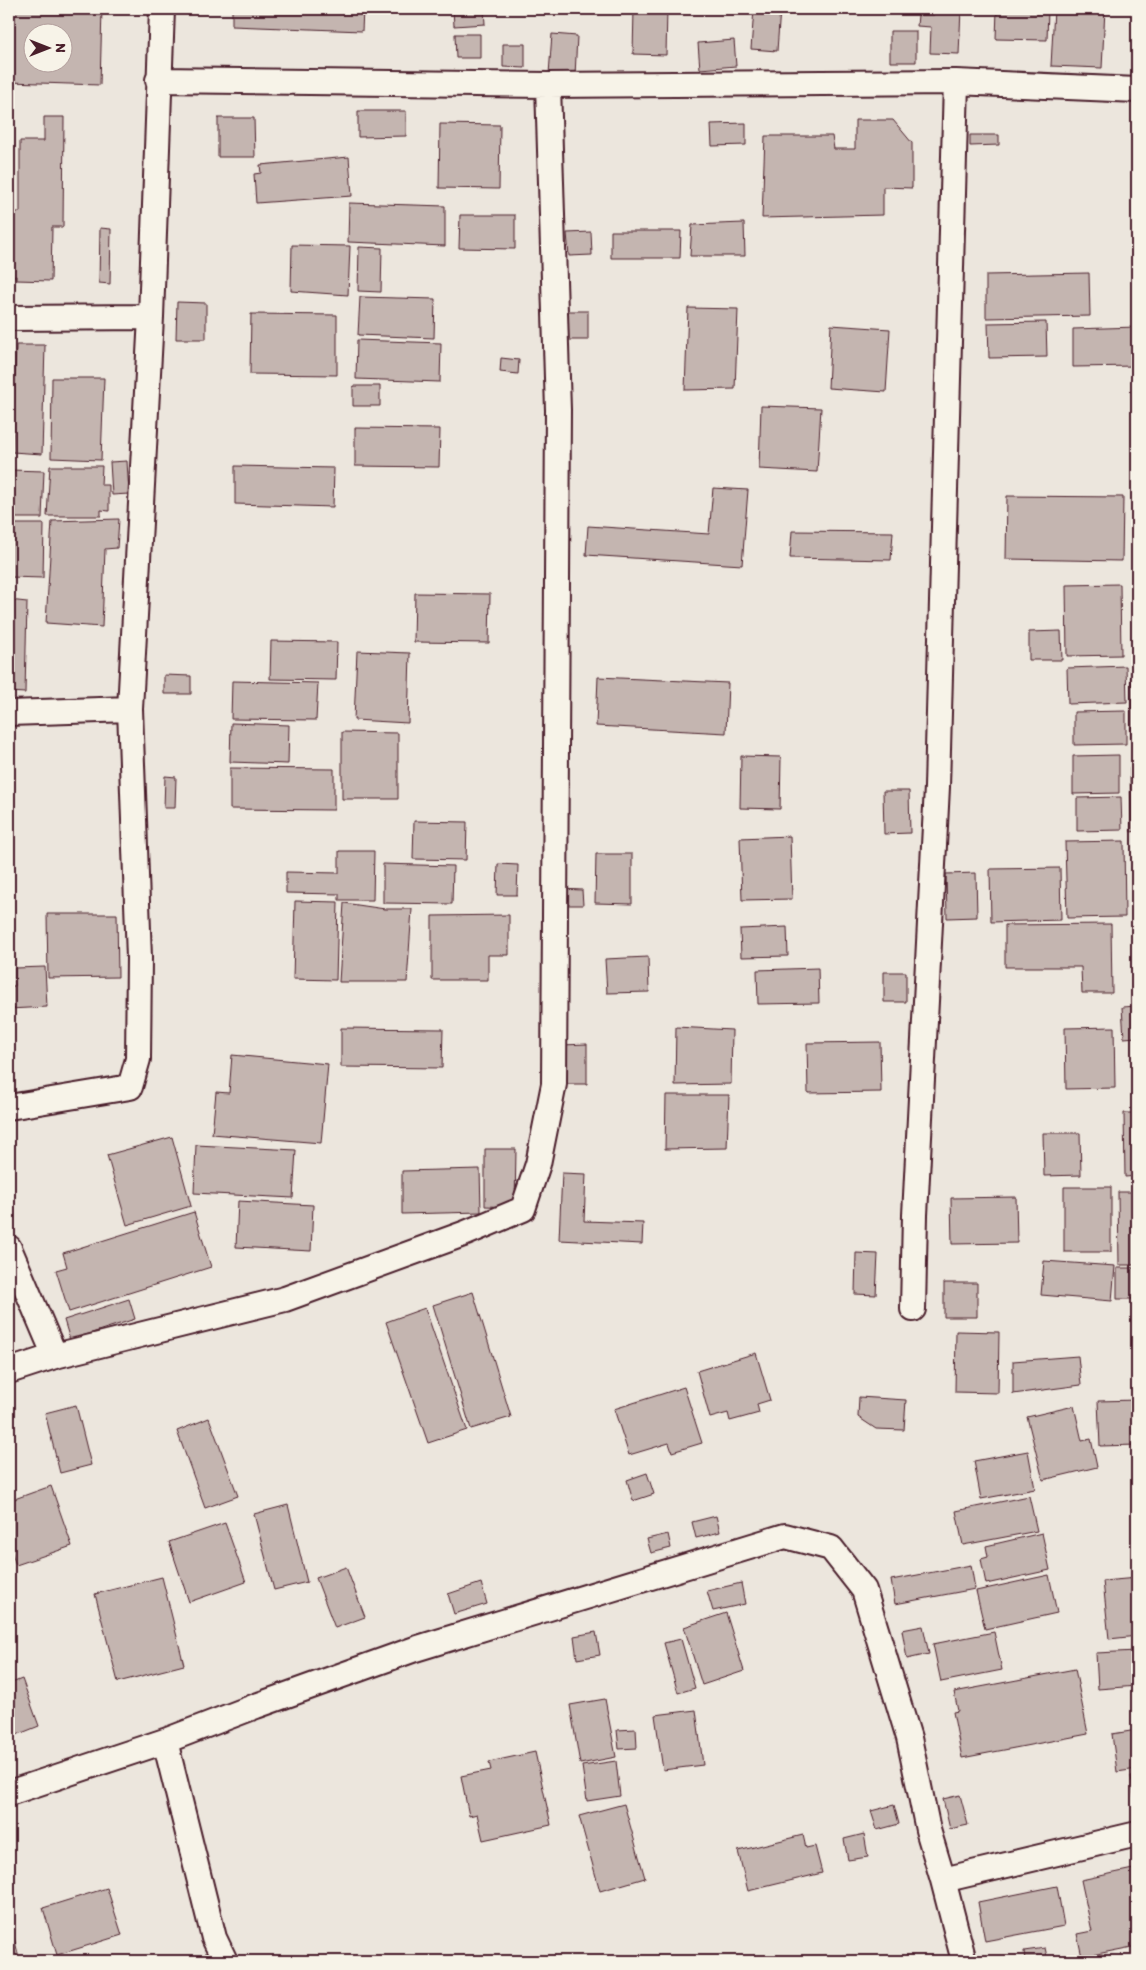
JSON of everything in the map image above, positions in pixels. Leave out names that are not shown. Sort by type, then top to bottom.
[{"type":"street","points":[[9,1107],[130,1087],[138,1059],[138,958],[130,709],[151,317],[162,9]]},
{"type":"street","points":[[158,80],[548,85],[956,82],[1137,90]]},
{"type":"street","points":[[913,1309],[915,1215],[937,787],[956,82]]},
{"type":"street","points":[[9,1371],[55,1356],[285,1299],[466,1233],[523,1208],[538,1164],[554,1084],[558,410],[548,85]]},
{"type":"street","points":[[9,318],[151,317]]},
{"type":"street","points":[[9,713],[130,709]]},
{"type":"street","points":[[9,1248],[55,1356]]},
{"type":"street","points":[[9,1793],[165,1741],[415,1649],[785,1536],[831,1548],[864,1590],[908,1738],[928,1830],[964,1961]]},
{"type":"street","points":[[165,1741],[214,1938],[224,1961]]},
{"type":"street","points":[[943,1880],[1137,1834]]},
{"type":"building","points":[[9,9],[102,9],[100,85],[9,82]]},
{"type":"building","points":[[232,9],[363,9],[362,31],[232,26]]},
{"type":"building","points":[[453,9],[484,9],[485,24],[454,26]]},
{"type":"building","points":[[634,9],[667,9],[666,55],[633,54]]},
{"type":"building","points":[[754,9],[780,9],[777,51],[751,49]]},
{"type":"building","points":[[934,9],[961,9],[959,54],[930,53],[931,27],[917,26],[918,15],[934,15]]},
{"type":"building","points":[[997,9],[1048,9],[1047,40],[996,39]]},
{"type":"building","points":[[1054,9],[1105,9],[1102,68],[1051,66]]},
{"type":"building","points":[[890,31],[916,31],[916,62],[890,62]]},
{"type":"building","points":[[455,34],[480,34],[480,58],[456,58]]},
{"type":"building","points":[[552,34],[577,36],[575,76],[549,74]]},
{"type":"building","points":[[734,40],[736,66],[700,69],[698,43]]},
{"type":"building","points":[[503,44],[525,44],[525,68],[503,67]]},
{"type":"building","points":[[358,111],[406,111],[406,136],[358,137]]},
{"type":"building","points":[[44,117],[64,117],[63,227],[52,227],[51,281],[16,280],[16,276],[9,276],[9,212],[20,212],[20,141],[44,141]]},
{"type":"building","points":[[218,118],[254,118],[255,157],[218,157]]},
{"type":"building","points":[[855,120],[893,120],[912,143],[912,188],[883,187],[883,215],[762,218],[765,136],[832,136],[834,149],[855,149]]},
{"type":"building","points":[[746,123],[746,145],[712,146],[711,124]]},
{"type":"building","points":[[440,124],[500,125],[499,189],[439,188]]},
{"type":"building","points":[[970,135],[999,135],[999,145],[970,146]]},
{"type":"building","points":[[349,157],[352,196],[256,203],[254,174],[261,173],[260,165]]},
{"type":"building","points":[[349,203],[445,206],[445,246],[348,242]]},
{"type":"building","points":[[460,215],[515,215],[515,249],[459,248]]},
{"type":"building","points":[[744,223],[745,256],[690,256],[692,225]]},
{"type":"building","points":[[100,228],[111,229],[110,284],[99,283]]},
{"type":"building","points":[[611,231],[681,231],[680,258],[611,258]]},
{"type":"building","points":[[591,232],[592,255],[569,256],[567,233]]},
{"type":"building","points":[[292,245],[350,246],[348,295],[291,291]]},
{"type":"building","points":[[359,247],[382,248],[381,292],[358,291]]},
{"type":"building","points":[[1089,273],[1090,316],[986,318],[986,275]]},
{"type":"building","points":[[360,297],[435,299],[434,338],[358,335]]},
{"type":"building","points":[[177,302],[206,303],[206,339],[176,339]]},
{"type":"building","points":[[688,308],[738,309],[735,389],[685,390]]},
{"type":"building","points":[[560,311],[588,311],[588,340],[560,340]]},
{"type":"building","points":[[251,314],[337,315],[337,375],[250,374]]},
{"type":"building","points":[[1046,322],[1047,357],[989,358],[988,323]]},
{"type":"building","points":[[831,325],[890,329],[886,392],[828,388]]},
{"type":"building","points":[[1137,327],[1137,366],[1073,367],[1073,329]]},
{"type":"building","points":[[357,340],[441,343],[440,382],[356,379]]},
{"type":"building","points":[[16,345],[45,345],[42,454],[12,452]]},
{"type":"building","points":[[501,358],[519,360],[518,374],[500,372]]},
{"type":"building","points":[[52,378],[104,378],[101,460],[51,458]]},
{"type":"building","points":[[353,386],[380,386],[380,406],[353,406]]},
{"type":"building","points":[[761,406],[821,408],[817,472],[759,469]]},
{"type":"building","points":[[355,428],[440,429],[439,467],[355,466]]},
{"type":"building","points":[[127,461],[129,494],[112,495],[110,462]]},
{"type":"building","points":[[50,466],[102,466],[101,485],[109,485],[109,511],[101,510],[101,516],[47,516]]},
{"type":"building","points":[[235,466],[334,468],[333,507],[235,504]]},
{"type":"building","points":[[9,470],[44,471],[42,518],[9,518]]},
{"type":"building","points":[[713,488],[748,490],[742,565],[586,555],[588,526],[709,534]]},
{"type":"building","points":[[1007,496],[1123,497],[1122,561],[1006,559]]},
{"type":"building","points":[[119,519],[117,548],[105,549],[102,627],[46,623],[52,521]]},
{"type":"building","points":[[9,524],[44,524],[43,578],[9,577]]},
{"type":"building","points":[[792,531],[893,532],[891,560],[790,558]]},
{"type":"building","points":[[1135,583],[1137,583],[1137,619],[1135,619]]},
{"type":"building","points":[[1120,584],[1121,655],[1067,656],[1066,585]]},
{"type":"building","points":[[415,593],[490,594],[489,643],[414,642]]},
{"type":"building","points":[[9,600],[27,602],[25,693],[9,692]]},
{"type":"building","points":[[1061,631],[1062,660],[1029,660],[1029,632]]},
{"type":"building","points":[[271,641],[337,642],[336,680],[270,679]]},
{"type":"building","points":[[357,651],[410,653],[408,723],[354,720]]},
{"type":"building","points":[[1126,666],[1127,702],[1068,704],[1067,668]]},
{"type":"building","points":[[1131,671],[1137,671],[1137,738],[1131,738]]},
{"type":"building","points":[[164,675],[191,676],[191,694],[164,694]]},
{"type":"building","points":[[598,677],[728,683],[726,733],[596,726]]},
{"type":"building","points":[[232,681],[318,683],[316,720],[231,719]]},
{"type":"building","points":[[1126,711],[1126,744],[1074,745],[1074,712]]},
{"type":"building","points":[[231,723],[289,725],[288,764],[230,762]]},
{"type":"building","points":[[342,732],[398,733],[398,799],[342,799]]},
{"type":"building","points":[[1119,755],[1119,793],[1073,794],[1073,756]]},
{"type":"building","points":[[741,756],[781,757],[780,809],[740,808]]},
{"type":"building","points":[[230,768],[334,769],[334,810],[230,809]]},
{"type":"building","points":[[1130,768],[1137,768],[1137,831],[1131,832]]},
{"type":"building","points":[[165,776],[176,777],[175,808],[164,808]]},
{"type":"building","points":[[883,791],[909,791],[910,833],[884,834]]},
{"type":"building","points":[[1121,797],[1122,830],[1077,831],[1077,798]]},
{"type":"building","points":[[414,821],[467,822],[466,860],[413,859]]},
{"type":"building","points":[[790,836],[792,899],[742,900],[740,838]]},
{"type":"building","points":[[1124,841],[1125,917],[1067,918],[1065,842]]},
{"type":"building","points":[[339,851],[374,851],[373,900],[339,900],[339,894],[286,893],[286,872],[339,873]]},
{"type":"building","points":[[596,854],[632,854],[632,904],[595,903]]},
{"type":"building","points":[[383,864],[453,866],[452,904],[383,903]]},
{"type":"building","points":[[498,864],[518,865],[517,895],[497,895]]},
{"type":"building","points":[[1060,868],[1061,920],[991,922],[990,869]]},
{"type":"building","points":[[976,873],[977,917],[947,918],[946,874]]},
{"type":"building","points":[[560,889],[582,890],[583,905],[560,905]]},
{"type":"building","points":[[295,901],[338,902],[336,980],[293,979]]},
{"type":"building","points":[[344,903],[385,909],[412,909],[407,982],[339,982]]},
{"type":"building","points":[[47,914],[117,914],[118,977],[48,978]]},
{"type":"building","points":[[509,915],[509,955],[488,955],[488,980],[432,980],[432,916]]},
{"type":"building","points":[[1111,924],[1112,993],[1082,993],[1081,967],[1005,967],[1005,925]]},
{"type":"building","points":[[787,927],[788,956],[741,957],[740,929]]},
{"type":"building","points":[[648,957],[649,992],[607,993],[605,959]]},
{"type":"building","points":[[45,967],[47,1007],[9,1009],[9,986],[15,986],[15,968]]},
{"type":"building","points":[[818,968],[819,1003],[758,1004],[757,970]]},
{"type":"building","points":[[884,972],[906,972],[906,1002],[884,1002]]},
{"type":"building","points":[[1137,1006],[1137,1037],[1124,1038],[1122,1007]]},
{"type":"building","points":[[676,1027],[732,1030],[731,1084],[675,1085]]},
{"type":"building","points":[[1114,1027],[1115,1088],[1066,1089],[1065,1028]]},
{"type":"building","points":[[341,1028],[443,1029],[442,1068],[341,1067]]},
{"type":"building","points":[[880,1042],[881,1092],[808,1093],[807,1043]]},
{"type":"building","points":[[587,1044],[587,1084],[563,1084],[562,1045]]},
{"type":"building","points":[[232,1055],[328,1064],[321,1143],[212,1134],[216,1092],[229,1093]]},
{"type":"building","points":[[666,1095],[729,1095],[727,1148],[665,1149]]},
{"type":"building","points":[[1124,1113],[1137,1113],[1137,1176],[1125,1177]]},
{"type":"building","points":[[1043,1133],[1080,1133],[1081,1175],[1044,1176]]},
{"type":"building","points":[[172,1137],[191,1206],[127,1225],[107,1155]]},
{"type":"building","points":[[196,1145],[296,1150],[293,1198],[194,1193]]},
{"type":"building","points":[[485,1149],[516,1149],[515,1207],[485,1206]]},
{"type":"building","points":[[480,1169],[481,1212],[402,1214],[402,1171]]},
{"type":"building","points":[[562,1173],[586,1174],[584,1221],[643,1223],[642,1244],[559,1240]]},
{"type":"building","points":[[1064,1187],[1111,1187],[1111,1252],[1064,1252]]},
{"type":"building","points":[[1118,1192],[1137,1192],[1137,1265],[1119,1265]]},
{"type":"building","points":[[1016,1197],[1017,1243],[952,1244],[951,1198]]},
{"type":"building","points":[[238,1201],[313,1205],[311,1251],[236,1247]]},
{"type":"building","points":[[194,1212],[211,1267],[69,1312],[56,1270],[67,1267],[63,1253]]},
{"type":"building","points":[[856,1253],[878,1254],[876,1295],[855,1294]]},
{"type":"building","points":[[1044,1261],[1115,1266],[1112,1301],[1041,1295]]},
{"type":"building","points":[[1117,1268],[1137,1268],[1137,1299],[1117,1299]]},
{"type":"building","points":[[944,1283],[977,1283],[977,1317],[944,1317]]},
{"type":"building","points":[[473,1292],[511,1417],[471,1429],[433,1305]]},
{"type":"building","points":[[129,1299],[135,1319],[70,1340],[64,1320]]},
{"type":"building","points":[[425,1308],[467,1430],[428,1443],[386,1322]]},
{"type":"building","points":[[956,1331],[999,1332],[998,1393],[955,1392]]},
{"type":"building","points":[[756,1353],[770,1400],[757,1404],[759,1413],[730,1421],[728,1413],[710,1418],[697,1371]]},
{"type":"building","points":[[1078,1356],[1081,1385],[1013,1394],[1013,1361]]},
{"type":"building","points":[[684,1387],[702,1443],[672,1452],[669,1443],[629,1455],[614,1409]]},
{"type":"building","points":[[859,1397],[906,1400],[904,1430],[876,1429],[858,1417]]},
{"type":"building","points":[[1137,1400],[1137,1445],[1100,1446],[1098,1401]]},
{"type":"building","points":[[76,1405],[91,1465],[60,1473],[45,1413]]},
{"type":"building","points":[[1074,1406],[1082,1441],[1091,1439],[1097,1467],[1043,1480],[1027,1417]]},
{"type":"building","points":[[209,1418],[238,1496],[205,1508],[177,1431]]},
{"type":"building","points":[[1028,1451],[1035,1489],[981,1499],[974,1461]]},
{"type":"building","points":[[647,1473],[654,1494],[633,1501],[627,1480]]},
{"type":"building","points":[[51,1486],[72,1546],[16,1565],[9,1545],[9,1501]]},
{"type":"building","points":[[1029,1496],[1037,1531],[963,1545],[956,1511]]},
{"type":"building","points":[[288,1505],[307,1582],[274,1590],[254,1514]]},
{"type":"building","points":[[716,1516],[720,1532],[696,1538],[692,1522]]},
{"type":"building","points":[[225,1523],[246,1582],[189,1602],[169,1542]]},
{"type":"building","points":[[1042,1533],[1050,1570],[986,1584],[981,1559],[988,1557],[986,1546]]},
{"type":"building","points":[[668,1534],[671,1548],[651,1553],[647,1539]]},
{"type":"building","points":[[971,1565],[975,1589],[895,1604],[891,1580]]},
{"type":"building","points":[[346,1567],[365,1617],[335,1628],[316,1578]]},
{"type":"building","points":[[1049,1575],[1057,1613],[985,1629],[976,1591]]},
{"type":"building","points":[[162,1577],[184,1665],[118,1682],[95,1594]]},
{"type":"building","points":[[1137,1578],[1137,1636],[1109,1639],[1103,1581]]},
{"type":"building","points":[[481,1583],[487,1604],[454,1614],[448,1594]]},
{"type":"building","points":[[741,1583],[745,1604],[713,1611],[707,1591]]},
{"type":"building","points":[[726,1613],[744,1671],[702,1685],[684,1627]]},
{"type":"building","points":[[923,1626],[929,1654],[907,1659],[902,1630]]},
{"type":"building","points":[[596,1632],[600,1655],[577,1659],[574,1636]]},
{"type":"building","points":[[994,1632],[1002,1670],[941,1682],[933,1644]]},
{"type":"building","points":[[681,1639],[695,1688],[678,1693],[664,1643]]},
{"type":"building","points":[[1137,1651],[1137,1686],[1098,1689],[1096,1653]]},
{"type":"building","points":[[1075,1669],[1088,1734],[962,1758],[953,1712],[958,1711],[954,1692]]},
{"type":"building","points":[[22,1679],[39,1726],[9,1738],[9,1684]]},
{"type":"building","points":[[605,1699],[616,1757],[580,1764],[570,1705]]},
{"type":"building","points":[[696,1710],[703,1765],[663,1770],[655,1715]]},
{"type":"building","points":[[636,1729],[637,1748],[619,1749],[617,1730]]},
{"type":"building","points":[[1137,1730],[1137,1769],[1117,1772],[1112,1734]]},
{"type":"building","points":[[535,1752],[551,1825],[483,1840],[477,1814],[469,1816],[461,1776],[491,1770],[489,1762]]},
{"type":"building","points":[[616,1761],[620,1796],[587,1801],[582,1766]]},
{"type":"building","points":[[1137,1775],[1137,1813],[1131,1776]]},
{"type":"building","points":[[960,1795],[968,1825],[950,1829],[943,1799]]},
{"type":"building","points":[[624,1804],[645,1878],[600,1891],[579,1816]]},
{"type":"building","points":[[894,1805],[899,1824],[877,1830],[871,1811]]},
{"type":"building","points":[[864,1834],[868,1857],[848,1860],[844,1839]]},
{"type":"building","points":[[803,1835],[806,1848],[815,1846],[822,1873],[748,1891],[738,1851]]},
{"type":"building","points":[[1133,1869],[1137,1892],[1137,1946],[1082,1957],[1077,1934],[1092,1931],[1081,1880]]},
{"type":"building","points":[[1057,1886],[1064,1926],[985,1941],[978,1902]]},
{"type":"building","points":[[107,1888],[122,1935],[57,1955],[43,1908]]},
{"type":"building","points":[[14,1938],[20,1961],[9,1961],[9,1939]]},
{"type":"building","points":[[1045,1948],[1048,1961],[1025,1961],[1024,1951]]}]
